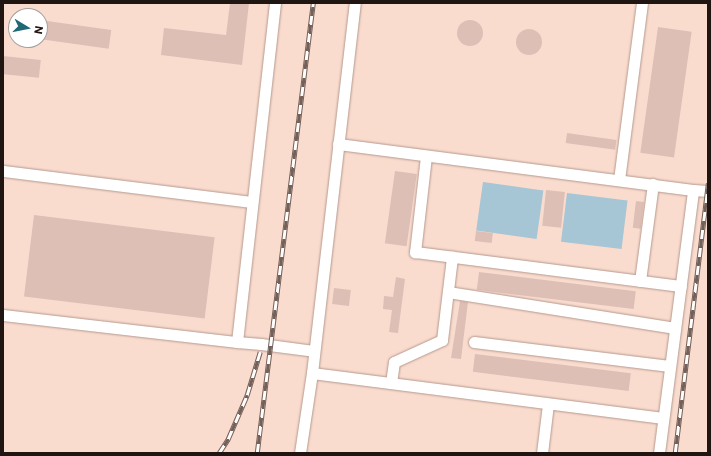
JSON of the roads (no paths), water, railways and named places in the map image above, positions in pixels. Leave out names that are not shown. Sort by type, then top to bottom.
[{"type":"lane","points":[[237,342],[275,3]]},
{"type":"lane","points":[[300,453],[312,373],[355,3]]},
{"type":"lane","points":[[619,180],[642,3]]},
{"type":"lane","points":[[338,144],[708,191]]},
{"type":"lane","points":[[426,156],[415,252],[681,286]]},
{"type":"lane","points":[[3,171],[252,202]]},
{"type":"lane","points":[[640,281],[653,184]]},
{"type":"lane","points":[[659,453],[693,190]]},
{"type":"lane","points":[[391,383],[394,362],[442,340],[452,257]]},
{"type":"lane","points":[[448,292],[676,328]]},
{"type":"lane","points":[[3,315],[314,351]]},
{"type":"lane","points":[[474,342],[670,366]]},
{"type":"lane","points":[[312,373],[663,418]]},
{"type":"lane","points":[[542,453],[548,404]]},
{"type":"water","points":[[483,182],[543,190],[537,239],[476,231]]},
{"type":"water","points":[[567,193],[628,200],[622,249],[561,242]]},
{"type":"railway","points":[[257,453],[313,3]]},
{"type":"railway","points":[[675,453],[708,183]]},
{"type":"railway","points":[[219,453],[228,439],[247,395],[260,352]]}]
